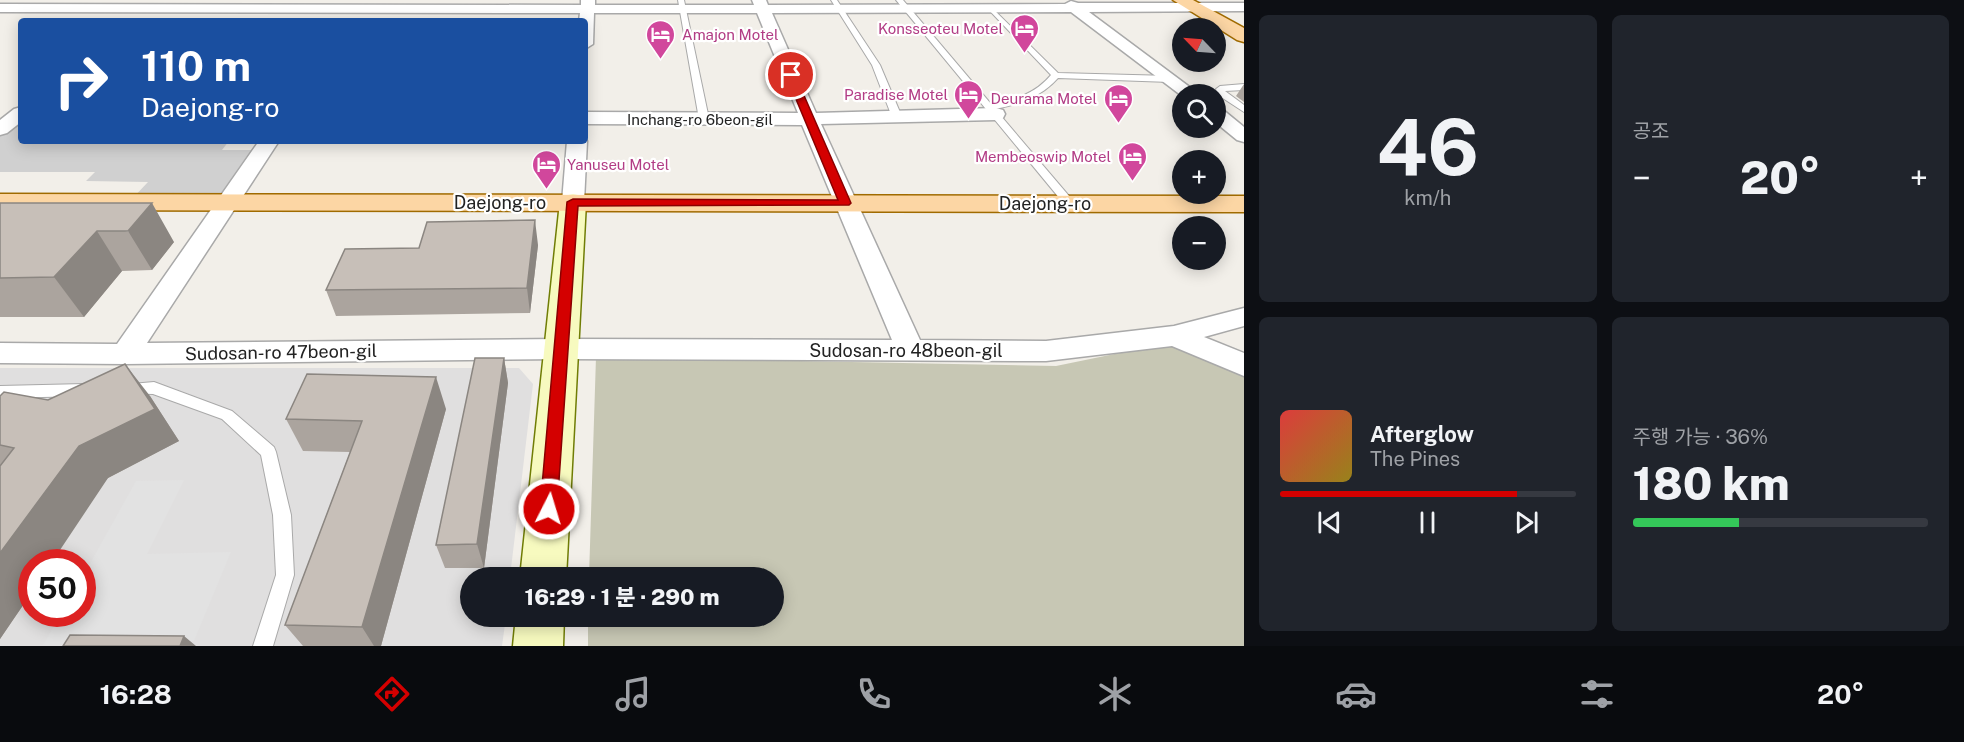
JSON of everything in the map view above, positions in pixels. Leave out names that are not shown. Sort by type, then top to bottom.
[{"type":"main road","points":[[1186,3],[1244,36]]},
{"type":"main road","name":"Daejong-ro","points":[[0,202],[1244,204]]},
{"type":"main road","points":[[544,567],[573,202]]},
{"type":"main road","points":[[538,646],[539,627]]},
{"type":"street","points":[[0,8],[902,4],[990,8],[1070,4],[1186,3],[1244,7]]},
{"type":"street","points":[[1070,4],[1177,84]]},
{"type":"street","points":[[761,5],[910,349]]},
{"type":"street","points":[[149,18],[163,8]]},
{"type":"street","points":[[354,18],[361,8]]},
{"type":"street","name":"Inchang-ro 6beon-gil","points":[[588,118],[809,120],[897,117],[992,110]]},
{"type":"street","points":[[1226,122],[1244,135]]},
{"type":"street","points":[[125,354],[267,144]]},
{"type":"street","points":[[573,202],[578,144]]},
{"type":"street","points":[[1174,336],[1244,317]]},
{"type":"street","name":"Sudosan-ro 48beon-gil","points":[[561,350],[1046,351],[1174,336],[1244,365]]},
{"type":"street","name":"Sudosan-ro 47beon-gil","points":[[0,353],[561,350]]},
{"type":"lane","points":[[681,4],[704,119]]},
{"type":"lane","points":[[837,4],[876,65],[897,117]]},
{"type":"lane","points":[[902,4],[1069,203]]},
{"type":"lane","points":[[990,8],[1056,75],[1170,79]]},
{"type":"lane","points":[[992,110],[1024,101],[1047,87],[1056,75]]},
{"type":"lane","points":[[1244,87],[1220,89],[1221,93],[1244,109]]},
{"type":"lane","points":[[0,392],[154,388],[227,415],[268,452],[282,515],[285,575],[263,646]]},
{"type":"shaded area","points":[[18,123],[18,144],[227,144],[222,150],[256,150],[218,200],[131,200],[148,182],[86,181],[95,172],[0,172],[0,135]]},
{"type":"shaded area","points":[[1173,342],[1244,372],[1244,646],[588,646],[588,627],[784,627],[784,567],[589,567],[596,357],[1056,366]]},
{"type":"shaded area","points":[[0,368],[519,368],[533,384],[511,567],[460,567],[460,627],[505,627],[502,646],[0,646]]},
{"type":"shaded area","points":[[184,480],[147,554],[231,552],[194,641],[43,645],[53,627],[96,627],[96,553],[136,481]]},
{"type":"building","points":[[0,203],[152,203],[128,231],[97,231],[54,277],[0,278]]},
{"type":"building","points":[[535,220],[527,288],[326,290],[345,249],[419,248],[427,222]]},
{"type":"building","points":[[475,358],[504,358],[477,544],[436,545]]},
{"type":"building","points":[[125,364],[155,409],[79,446],[0,553],[0,466],[14,448],[0,445],[0,396],[4,392],[48,400]]},
{"type":"building","points":[[307,374],[436,377],[362,627],[285,625],[362,421],[286,419]]},
{"type":"building","points":[[70,635],[184,636],[180,646],[63,646]]},
{"type":"place","name":"Konsseoteu Motel","points":[[1024,54]]},
{"type":"place","name":"Amajon Motel","points":[[661,60]]},
{"type":"place","name":"Paradise Motel","points":[[969,120]]},
{"type":"place","name":"Deurama Motel","points":[[1118,124]]},
{"type":"place","name":"Membeoswip Motel","points":[[1132,182]]},
{"type":"place","name":"Yanuseu Motel","points":[[546,190]]},
{"type":"route","points":[[549,509],[573,202],[845,203],[791,75]]}]
